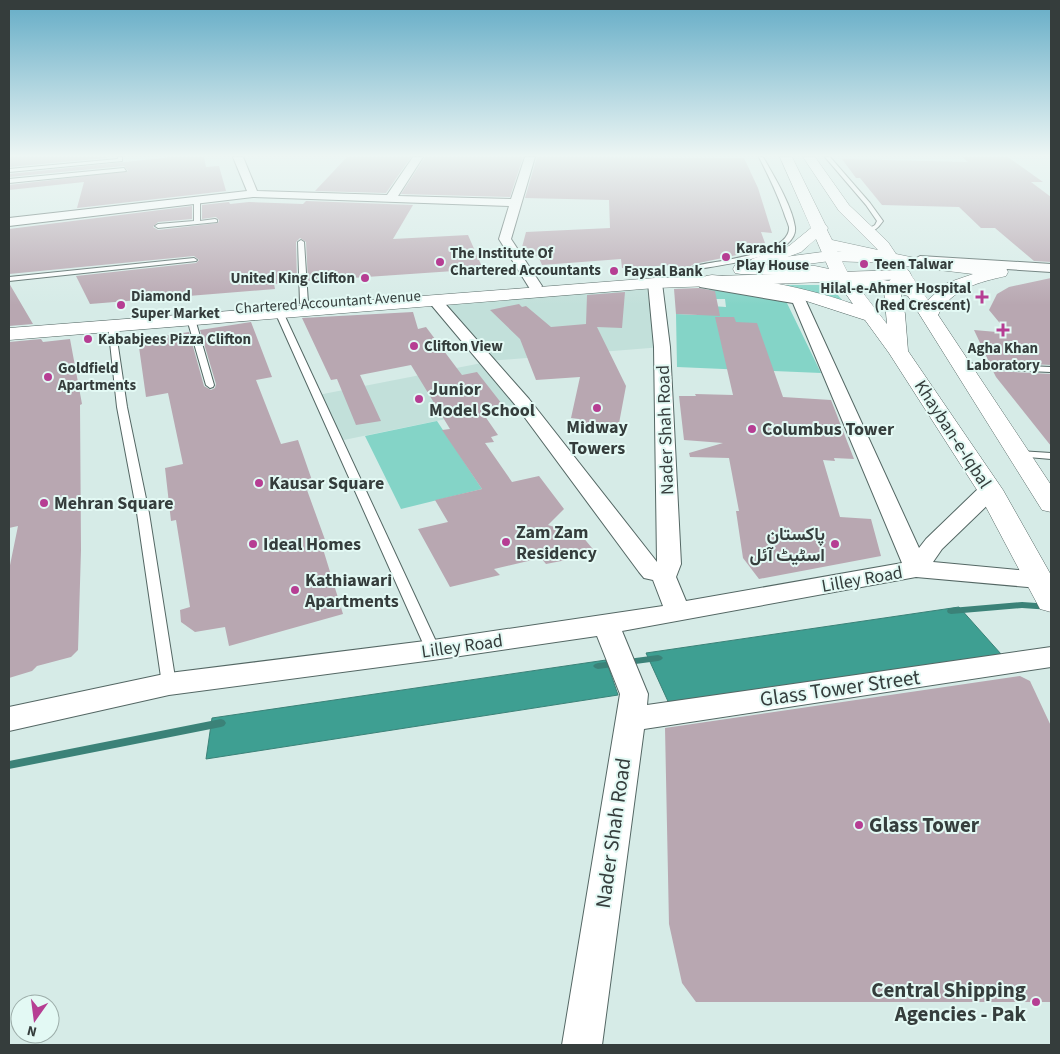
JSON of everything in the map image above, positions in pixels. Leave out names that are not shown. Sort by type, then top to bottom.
[{"type":"main road","name":"Khayban-e-Iqbal","points":[[810,206],[833,249],[841,276],[898,351],[990,490],[1051,601]]},
{"type":"main road","points":[[834,206],[841,219],[894,239]]},
{"type":"main road","points":[[653,282],[811,274],[833,249],[841,219]]},
{"type":"main road","points":[[740,269],[795,249],[821,228]]},
{"type":"main road","points":[[868,230],[891,258],[904,284],[929,314],[1051,504]]},
{"type":"main road","points":[[917,246],[982,264]]},
{"type":"main road","points":[[653,282],[688,274],[740,269],[798,259],[833,249],[1000,272]]},
{"type":"main road","points":[[898,351],[896,314],[892,294],[924,262]]},
{"type":"main road","points":[[740,269],[841,276],[904,284]]},
{"type":"main road","points":[[929,314],[939,296],[949,290],[963,282],[1000,272]]},
{"type":"main road","points":[[712,280],[758,284],[870,316]]},
{"type":"main road","name":"Chartered Accountant Avenue","points":[[9,326],[536,286],[653,282]]},
{"type":"main road","name":"Chartered Accountant Avenue","points":[[9,334],[653,282]]},
{"type":"street","points":[[9,222],[144,206]]},
{"type":"street","points":[[515,206],[505,238],[536,286]]},
{"type":"street","points":[[924,262],[1051,268]]},
{"type":"street","points":[[904,284],[1000,272],[1051,273]]},
{"type":"street","points":[[653,282],[704,284],[796,295],[916,569]]},
{"type":"street","name":"Nader Shah Road","points":[[653,282],[662,347],[669,564],[668,571],[662,573]]},
{"type":"street","points":[[435,300],[523,403],[647,566],[653,572],[662,573],[678,612]]},
{"type":"street","name":"Lilley Road","points":[[916,569],[934,544],[990,490]]},
{"type":"street","name":"Lilley Road","points":[[9,719],[169,684],[433,650],[606,625],[916,569],[1039,580]]},
{"type":"street","name":"Nader Shah Road","points":[[582,1045],[634,694],[606,625]]},
{"type":"street","name":"Glass Tower Street","points":[[630,719],[1051,657]]},
{"type":"lane","points":[[197,206],[197,223]]},
{"type":"lane","points":[[688,274],[697,267],[777,248],[787,241],[792,228],[785,206]]},
{"type":"lane","points":[[868,230],[877,226],[880,222],[869,206]]},
{"type":"lane","points":[[158,226],[215,221]]},
{"type":"lane","points":[[301,242],[304,303]]},
{"type":"lane","points":[[9,279],[194,260]]},
{"type":"lane","points":[[279,312],[433,650]]},
{"type":"lane","points":[[192,319],[210,385]]},
{"type":"lane","points":[[111,326],[122,407],[143,513],[169,684]]},
{"type":"lane","points":[[962,366],[1051,370]]},
{"type":"lane","points":[[1019,454],[1051,456]]},
{"type":"shaded area","points":[[655,283],[662,347],[488,361],[438,301]]},
{"type":"shaded area","points":[[783,285],[829,285],[844,302]]},
{"type":"shaded area","points":[[709,287],[785,299],[821,373],[677,367],[676,314],[697,315],[696,305],[726,307],[725,299],[716,299],[710,294]]},
{"type":"shaded area","name":"Junior Model School","points":[[487,362],[523,403],[339,441],[318,395]]},
{"type":"shaded area","points":[[437,421],[482,489],[401,509],[365,436]]},
{"type":"shaded area","points":[[959,607],[1001,654],[671,708],[646,653]]},
{"type":"shaded area","points":[[606,660],[618,695],[206,759],[212,718]]},
{"type":"building","points":[[191,206],[192,219],[158,222],[153,227],[158,230],[218,223],[219,220],[216,217],[202,219],[202,206],[412,206],[393,239],[468,235],[483,269],[308,281],[306,242],[300,238],[296,242],[297,282],[274,284],[275,289],[90,304],[76,276],[196,263],[199,260],[194,256],[9,274],[9,229]]},
{"type":"building","points":[[609,206],[764,206],[772,233],[761,232],[765,243],[751,252],[694,264],[689,267],[684,275],[673,276],[673,265],[622,268],[621,259],[542,265],[538,256],[525,257],[521,251],[526,232],[610,228]]},
{"type":"building","points":[[928,206],[1051,206],[1051,262],[1034,261],[995,228],[981,228],[959,207]]},
{"type":"building","points":[[1051,278],[1051,365],[989,362],[974,330],[1008,333],[989,310],[997,294],[1009,287]]},
{"type":"building","points":[[9,283],[33,324],[9,326]]},
{"type":"building","points":[[699,288],[715,291],[720,316],[676,314],[674,289]]},
{"type":"building","points":[[625,292],[622,328],[597,327],[626,386],[617,434],[577,431],[579,419],[571,418],[580,377],[536,380],[520,339],[490,310],[519,304],[522,307],[526,306],[551,327],[586,324],[587,295]]},
{"type":"building","points":[[413,312],[418,329],[426,327],[462,375],[477,372],[502,404],[480,409],[498,435],[491,437],[494,442],[485,443],[512,482],[539,476],[564,509],[548,525],[582,536],[597,554],[546,564],[541,558],[494,569],[500,575],[450,587],[418,529],[448,522],[435,500],[482,489],[442,430],[450,429],[411,365],[360,375],[381,421],[356,425],[337,379],[331,380],[302,318]]},
{"type":"building","points":[[715,317],[734,317],[736,322],[757,323],[783,397],[831,400],[854,459],[834,458],[835,461],[823,460],[840,517],[871,519],[881,556],[759,579],[743,558],[736,511],[739,511],[729,458],[690,457],[689,453],[723,443],[684,440],[679,396],[696,396],[695,394],[733,395]]},
{"type":"building","points":[[251,322],[272,377],[256,380],[281,444],[298,440],[315,489],[307,490],[328,548],[323,549],[343,614],[229,646],[225,627],[195,632],[181,622],[180,610],[190,607],[176,520],[171,521],[165,468],[183,464],[168,393],[146,397],[138,340],[189,332],[204,386],[211,390],[215,388],[216,384],[200,330]]},
{"type":"building","points":[[41,339],[43,342],[70,339],[82,404],[80,405],[81,550],[78,650],[71,657],[37,666],[32,671],[9,678],[9,570],[18,526],[9,528],[9,342]]},
{"type":"building","points":[[993,371],[1051,374],[1051,446],[996,377]]},
{"type":"building","name":"Glass Tower","points":[[1020,676],[1030,681],[1051,726],[1051,1002],[696,1002],[682,983],[669,924],[665,728]]},
{"type":"waterway","points":[[951,611],[1022,605],[1051,607]]},
{"type":"waterway","points":[[598,666],[658,658]]},
{"type":"waterway","points":[[9,765],[221,723]]},
{"type":"place","name":"Karachi Play House","points":[[726,257]]},
{"type":"place","name":"The Institute Of Chartered Accountants","points":[[440,262]]},
{"type":"place","name":"Teen Talwar","points":[[864,264]]},
{"type":"place","name":"Faysal Bank","points":[[614,271]]},
{"type":"place","name":"United King Clifton","points":[[365,278]]},
{"type":"place","name":"Hilal-e-Ahmer Hospital (Red Crescent)","points":[[982,297]]},
{"type":"place","name":"Diamond Super Market","points":[[121,305]]},
{"type":"place","name":"Agha Khan Laboratory","points":[[1003,330]]},
{"type":"place","name":"Kababjees Pizza Clifton","points":[[88,339]]},
{"type":"place","name":"Clifton View","points":[[414,346]]},
{"type":"place","name":"Goldfield Apartments","points":[[48,377]]},
{"type":"place","name":"Junior Model School","points":[[419,399]]},
{"type":"place","name":"Midway Towers","points":[[597,408]]},
{"type":"place","name":"Columbus Tower","points":[[752,429]]},
{"type":"place","name":"Kausar Square","points":[[259,483]]},
{"type":"place","name":"Mehran Square","points":[[44,503]]},
{"type":"place","name":"Zam Zam Residency","points":[[506,542]]},
{"type":"place","name":"Ideal Homes","points":[[253,544]]},
{"type":"place","name":"پاکستان اسٹیٹ آئل","points":[[835,544]]},
{"type":"place","name":"Kathiawari Apartments","points":[[295,590]]},
{"type":"place","name":"Glass Tower","points":[[859,825]]},
{"type":"place","name":"Central Shipping Agencies - Pak","points":[[1036,1002]]}]
